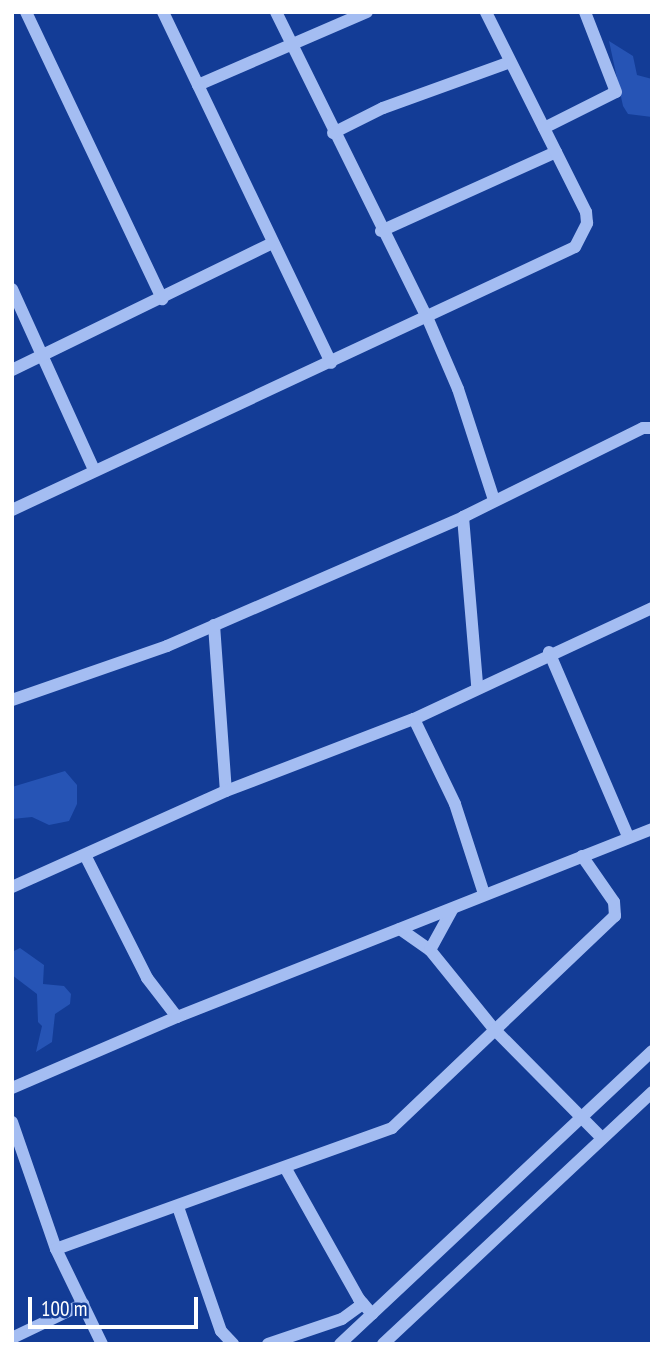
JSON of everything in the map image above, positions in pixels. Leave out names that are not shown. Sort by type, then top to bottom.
[{"type":"street","points":[[26,12],[162,299]]},
{"type":"street","points":[[163,12],[331,363]]},
{"type":"street","points":[[276,12],[381,231],[427,317],[458,389],[494,500]]},
{"type":"street","points":[[198,85],[292,42],[367,12]]},
{"type":"street","points":[[12,510],[575,247],[587,223],[586,212],[487,12]]},
{"type":"street","points":[[544,128],[616,92],[585,12]]},
{"type":"street","points":[[333,133],[383,108],[510,62]]},
{"type":"street","points":[[381,231],[556,152]]},
{"type":"street","points":[[12,370],[272,243]]},
{"type":"street","points":[[12,289],[94,470]]},
{"type":"street","points":[[13,696],[167,646],[463,517],[643,428],[652,428]]},
{"type":"street","points":[[463,517],[477,685]]},
{"type":"street","points":[[12,887],[226,791],[414,719],[477,685],[652,608]]},
{"type":"street","points":[[214,625],[226,791]]},
{"type":"street","points":[[549,652],[628,836]]},
{"type":"street","points":[[414,719],[455,804],[484,894]]},
{"type":"street","points":[[12,1088],[177,1017],[452,910],[484,894],[628,836],[652,829]]},
{"type":"street","points":[[85,855],[148,978],[177,1017]]},
{"type":"street","points":[[56,1249],[178,1208],[392,1128],[615,916],[614,902],[582,856]]},
{"type":"street","points":[[430,950],[452,910]]},
{"type":"street","points":[[400,929],[430,950],[494,1029],[579,1118],[602,1138]]},
{"type":"street","points":[[340,1344],[368,1309],[652,1051]]},
{"type":"street","points":[[383,1344],[652,1092]]},
{"type":"street","points":[[12,1122],[56,1249],[102,1344]]},
{"type":"street","points":[[286,1169],[368,1309]]},
{"type":"street","points":[[178,1208],[221,1331],[233,1344]]},
{"type":"street","points":[[12,1338],[83,1304]]},
{"type":"street","points":[[268,1344],[368,1309]]},
{"type":"shaded area","points":[[609,41],[633,56],[637,75],[652,79],[652,117],[628,114],[623,106]]},
{"type":"shaded area","points":[[65,771],[77,785],[77,804],[69,821],[49,825],[32,817],[12,819],[12,787]]},
{"type":"shaded area","points":[[20,948],[44,965],[43,984],[64,986],[71,994],[70,1004],[55,1014],[52,1042],[36,1052],[42,1026],[38,1022],[37,994],[12,975],[12,952]]}]
